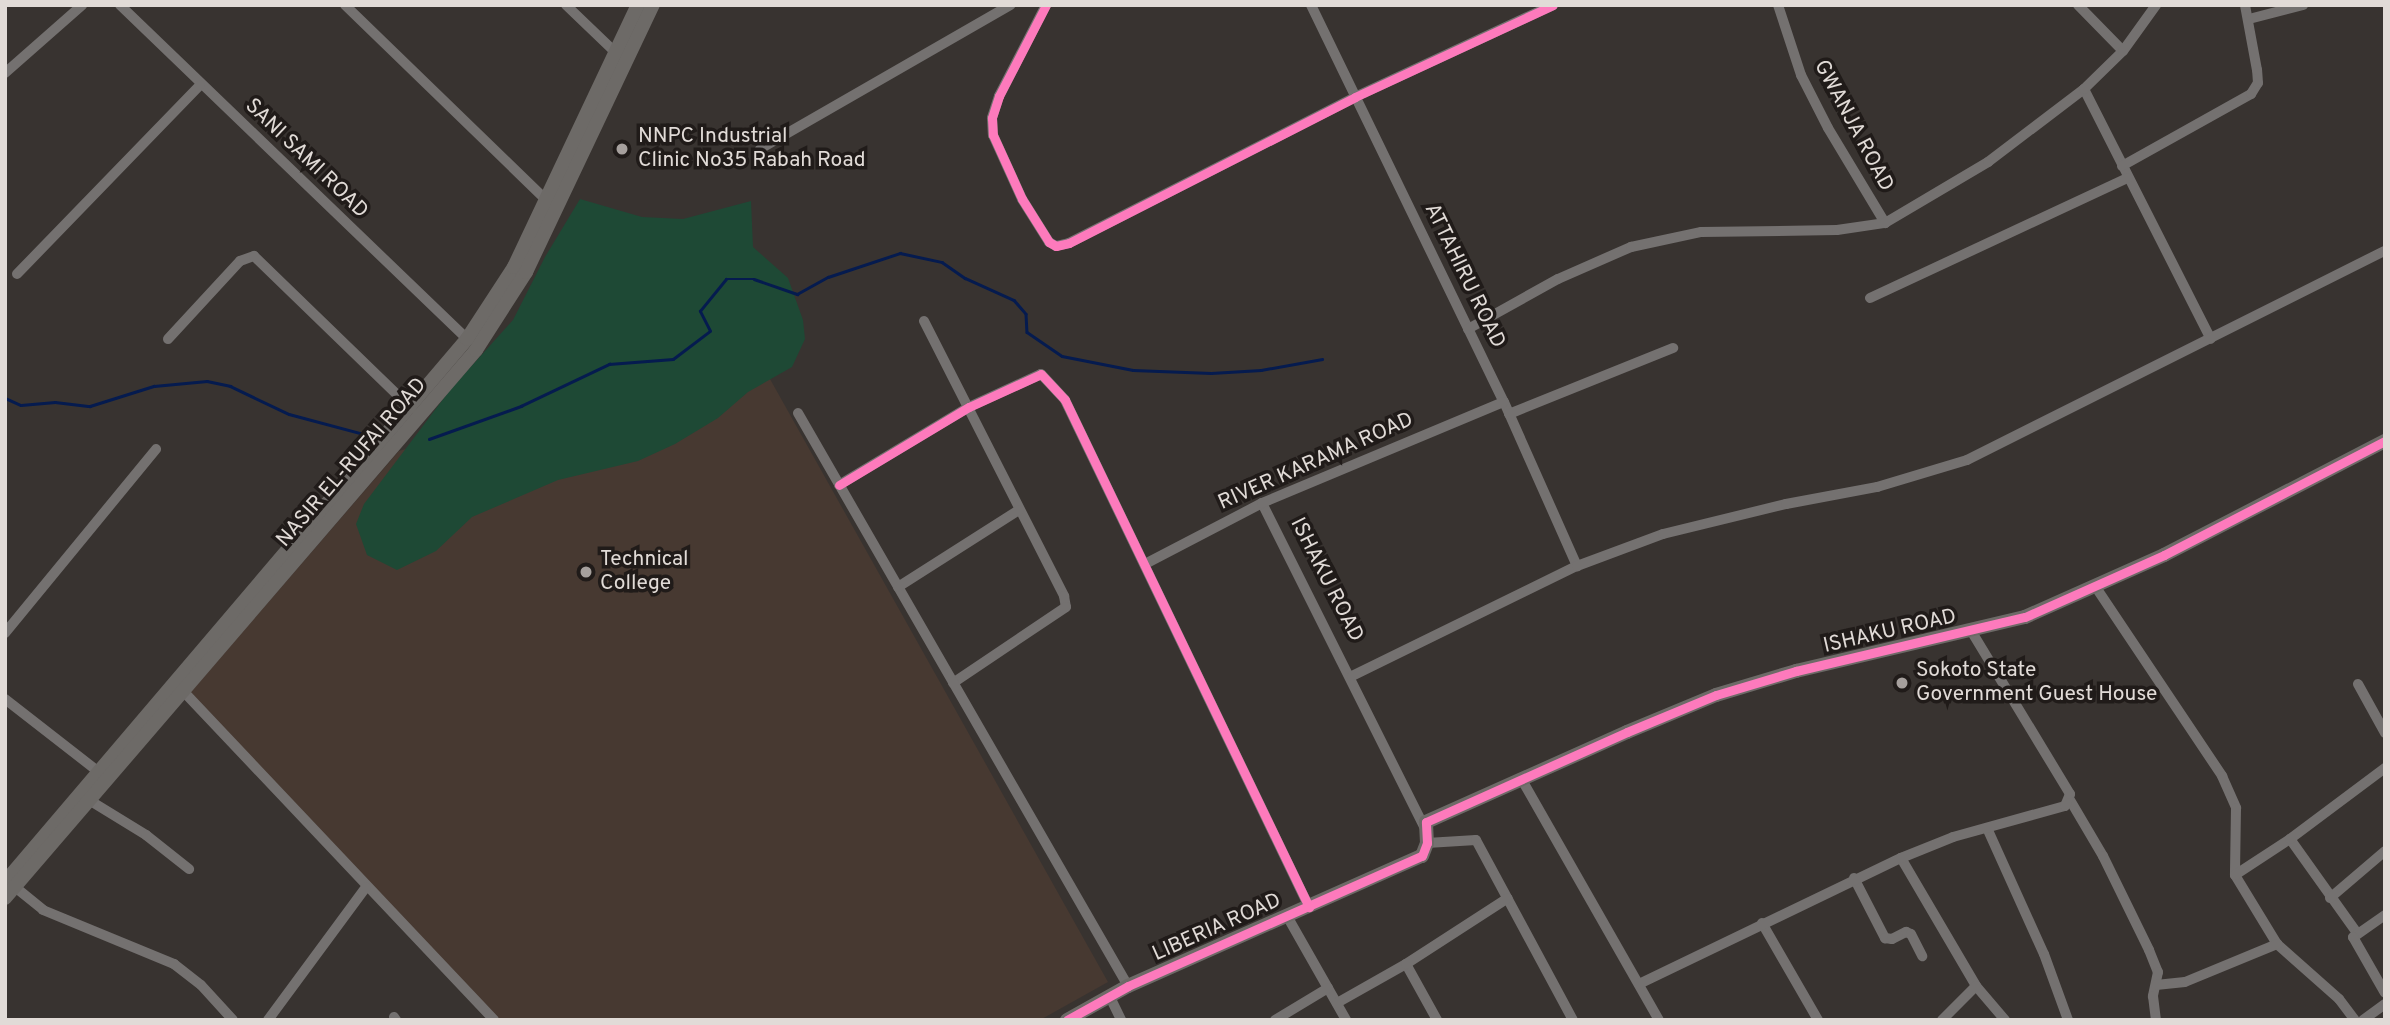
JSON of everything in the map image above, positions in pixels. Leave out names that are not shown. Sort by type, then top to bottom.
[{"type":"main road","name":"NASIR EL-RUFAI ROAD","points":[[8,890],[184,692],[467,339],[514,267],[638,5]]},
{"type":"main road","name":"NASIR EL-RUFAI ROAD","points":[[8,890],[100,772],[476,350],[505,310],[579,166],[653,5]]},
{"type":"main road","name":"ISHAKU ROAD","points":[[1424,849],[1426,822],[1716,695],[1796,671],[1972,632],[2025,617],[2164,555],[2385,441]]},
{"type":"main road","name":"LIBERIA ROAD","points":[[1067,1020],[1109,995],[1310,907],[1424,849]]},
{"type":"street","points":[[5,73],[82,5]]},
{"type":"street","name":"SANI SAMI ROAD","points":[[120,5],[200,85],[467,339]]},
{"type":"street","points":[[345,5],[547,201]]},
{"type":"street","points":[[566,5],[616,53]]},
{"type":"street","points":[[760,149],[1010,5]]},
{"type":"street","points":[[1046,5],[999,96],[992,118],[993,135],[1022,199],[1049,242],[1056,246],[1069,243],[1355,97],[1553,5]]},
{"type":"street","name":"ATTAHIRU ROAD","points":[[1311,5],[1504,402],[1577,566]]},
{"type":"street","name":"GWANJA ROAD","points":[[1778,5],[1801,75],[1828,128],[1885,223]]},
{"type":"street","points":[[2078,5],[2123,51]]},
{"type":"street","points":[[1468,329],[1558,279],[1631,247],[1701,232],[1837,230],[1885,223],[1989,162],[2084,89],[2123,51],[2156,5]]},
{"type":"street","points":[[2122,166],[2251,94],[2258,83],[2245,5]]},
{"type":"street","points":[[2249,19],[2303,5]]},
{"type":"street","points":[[17,274],[200,85]]},
{"type":"street","points":[[2084,89],[2211,339]]},
{"type":"street","points":[[1870,299],[2127,178]]},
{"type":"street","name":"ISHAKU ROAD","points":[[1352,676],[1577,566],[1703,522],[1877,487],[1967,460],[2385,251]]},
{"type":"street","points":[[168,339],[240,261],[254,256],[411,408]]},
{"type":"street","points":[[924,321],[1064,596],[1066,607],[953,683]]},
{"type":"street","points":[[1509,414],[1673,348]]},
{"type":"street","points":[[839,485],[969,407],[1041,374],[1065,400],[1194,672],[1310,907]]},
{"type":"street","name":"RIVER KARAMA ROAD","points":[[1145,564],[1262,503],[1504,402]]},
{"type":"street","points":[[798,413],[1128,986]]},
{"type":"street","points":[[5,633],[156,449]]},
{"type":"street","name":"ISHAKU ROAD","points":[[1262,503],[1352,676],[1424,825]]},
{"type":"street","points":[[898,587],[1019,510]]},
{"type":"street","points":[[2095,586],[2222,776],[2236,808],[2235,875],[2277,944],[2296,964],[2339,999],[2355,1020]]},
{"type":"street","points":[[1972,632],[2070,794],[2070,800],[2103,856],[2137,923],[2158,972],[2153,996],[2156,1020]]},
{"type":"street","points":[[2358,684],[2385,733]]},
{"type":"street","points":[[184,692],[490,1019]]},
{"type":"street","points":[[5,699],[100,772]]},
{"type":"street","points":[[2235,875],[2290,839],[2385,768]]},
{"type":"street","points":[[1522,780],[1659,1020]]},
{"type":"street","points":[[89,800],[146,835],[189,869]]},
{"type":"street","points":[[1639,984],[1854,878],[1901,858],[1987,828],[2065,806],[2070,800]]},
{"type":"street","points":[[1987,828],[2044,954],[2068,1020]]},
{"type":"street","points":[[2290,839],[2357,933]]},
{"type":"street","points":[[1424,849],[1476,840],[1573,1020]]},
{"type":"street","points":[[2330,898],[2385,851]]},
{"type":"street","points":[[1901,858],[1976,986],[2005,1020]]},
{"type":"street","points":[[1854,878],[1885,938],[1892,939],[1906,932],[1911,934],[1922,956]]},
{"type":"street","points":[[268,1020],[366,887]]},
{"type":"street","points":[[8,890],[43,910],[174,964],[201,985],[233,1020]]},
{"type":"street","points":[[1337,1003],[1406,964],[1508,898]]},
{"type":"street","points":[[2385,915],[2353,937],[2385,993]]},
{"type":"street","points":[[1287,916],[1346,1020]]},
{"type":"street","points":[[1762,923],[1818,1020]]},
{"type":"street","points":[[2156,985],[2185,982],[2277,944]]},
{"type":"street","points":[[1406,964],[1437,1020]]},
{"type":"street","points":[[1941,1020],[1976,986]]},
{"type":"street","points":[[1276,1020],[1328,988]]},
{"type":"street","points":[[1109,995],[1121,1020]]},
{"type":"street","points":[[2363,1020],[2385,1004]]},
{"type":"shaded area","name":"Technical College","points":[[738,322],[1108,982],[1040,1020],[497,1020],[189,694],[399,451],[453,434]]},
{"type":"green space","points":[[580,199],[642,217],[683,219],[751,201],[753,247],[788,278],[803,320],[805,339],[792,367],[748,392],[718,418],[675,444],[638,461],[558,480],[472,517],[436,551],[397,570],[367,555],[356,524],[364,504],[450,390],[513,320],[545,257]]},
{"type":"waterway","points":[[429,439],[521,406],[609,364],[673,359],[710,331],[700,311],[726,279],[754,279],[797,294],[828,277],[900,253],[942,262],[965,278],[1014,300],[1026,314],[1027,332],[1062,356],[1133,370],[1211,373],[1261,370],[1322,359]]},
{"type":"waterway","points":[[5,398],[21,405],[55,402],[90,406],[154,386],[207,381],[230,386],[289,414],[375,437]]},
{"type":"cycle path","points":[[1046,5],[999,96],[992,118],[993,135],[1022,199],[1049,242],[1056,246],[1069,243],[1355,97],[1553,5]]},
{"type":"cycle path","points":[[839,485],[969,407],[1041,374],[1065,400],[1309,907]]},
{"type":"cycle path","points":[[1067,1020],[1128,986],[1422,856],[1427,843],[1426,822],[1627,732],[1716,695],[1796,671],[2025,617],[2164,555],[2385,441]]},
{"type":"place","name":"NNPC Industrial Clinic No35 Rabah Road","points":[[622,149]]},
{"type":"place","name":"Technical College","points":[[586,572]]},
{"type":"place","name":"Sokoto State Government Guest House","points":[[1902,683]]}]
